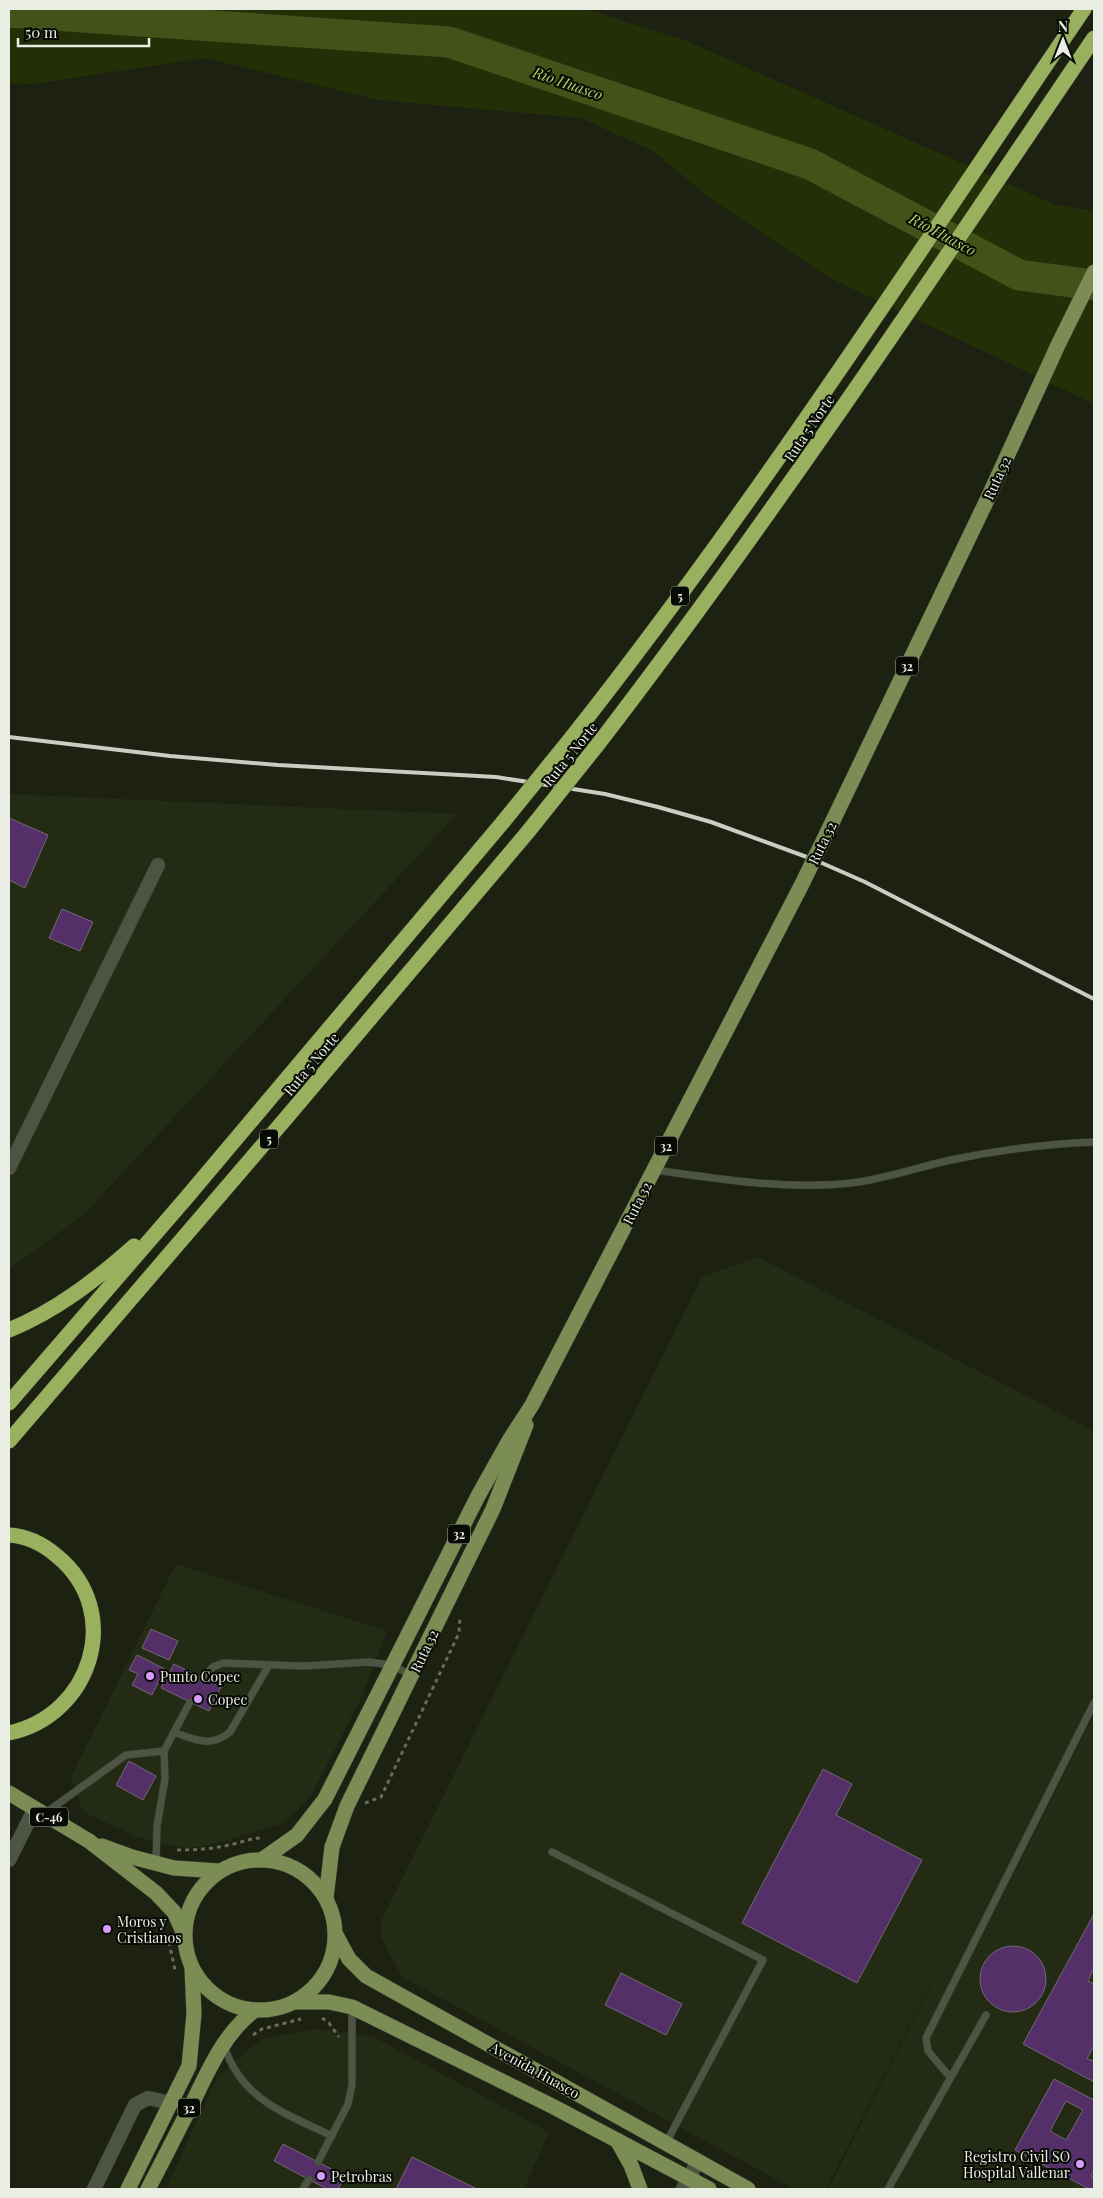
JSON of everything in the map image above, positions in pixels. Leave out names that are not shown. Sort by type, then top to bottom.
[{"type":"highway","name":"Ruta 5 Norte","points":[[9,1403],[503,822],[572,737],[674,605],[783,452],[1084,9]]},
{"type":"highway","name":"Ruta 5 Norte","points":[[9,1442],[281,1125],[527,833],[599,743],[707,601],[806,462],[1094,38]]},
{"type":"highway","points":[[9,1330],[45,1313],[87,1285],[120,1258],[186,1197]]},
{"type":"highway","points":[[9,1535],[28,1538],[39,1544],[52,1552],[71,1570],[78,1580],[90,1608],[94,1634],[89,1663],[77,1688],[67,1701],[47,1719],[9,1733]]},
{"type":"main road","name":"Ruta 32","points":[[263,1859],[297,1835],[325,1799],[478,1496],[532,1405],[801,886],[987,500],[1058,345],[1094,272]]},
{"type":"main road","name":"Ruta 32","points":[[326,1898],[332,1847],[347,1806],[493,1509],[521,1440],[532,1405]]},
{"type":"main road","name":"C-46","points":[[9,1793],[89,1842],[156,1893],[174,1912],[184,1934]]},
{"type":"main road","name":"C-46","points":[[89,1842],[156,1864],[174,1868],[219,1871]]},
{"type":"main road","name":"32","points":[[128,2189],[189,2066],[194,2014],[192,1969],[185,1946],[184,1934],[190,1905],[208,1880],[219,1871],[248,1860],[263,1859]]},
{"type":"main road","points":[[263,1859],[278,1862],[306,1875],[317,1885],[326,1898]]},
{"type":"main road","name":"32","points":[[148,2189],[176,2136],[226,2051],[241,2020],[255,2010],[282,2007],[294,2002],[306,1994],[325,1974],[331,1962],[336,1935],[335,1922],[326,1898]]},
{"type":"main road","name":"Avenida Huasco","points":[[336,1935],[349,1959],[366,1976],[748,2189]]},
{"type":"main road","points":[[192,1969],[204,1985],[218,1998],[242,2008],[255,2010]]},
{"type":"main road","name":"Avenida Huasco","points":[[294,2002],[329,2002],[352,2007],[616,2139],[686,2184],[709,2189]]},
{"type":"main road","points":[[171,2103],[178,2116],[176,2136]]},
{"type":"main road","points":[[616,2139],[632,2165],[640,2189]]},
{"type":"street","points":[[9,1168],[158,865]]},
{"type":"street","points":[[9,1860],[40,1811]]},
{"type":"street","points":[[94,2189],[135,2105],[148,2098],[171,2103]]},
{"type":"street","points":[[686,2184],[698,2161]]},
{"type":"street","points":[[709,2189],[718,2173]]},
{"type":"lane","points":[[654,1170],[749,1182],[824,1185],[882,1178],[942,1162],[986,1153],[1094,1142]]},
{"type":"lane","points":[[202,1678],[213,1667],[223,1663],[304,1666],[352,1662],[392,1665],[412,1676]]},
{"type":"lane","points":[[174,1732],[198,1742],[215,1741],[225,1736],[230,1732],[269,1665]]},
{"type":"lane","points":[[156,1864],[157,1826],[165,1779],[164,1751],[190,1702]]},
{"type":"lane","points":[[950,2077],[928,2051],[926,2038],[1094,1703]]},
{"type":"lane","points":[[40,1811],[126,1755],[164,1751]]},
{"type":"lane","points":[[552,1852],[763,1960],[666,2143]]},
{"type":"lane","points":[[318,2162],[350,2098],[352,2007]]},
{"type":"lane","points":[[888,2189],[986,2015]]},
{"type":"lane","points":[[226,2051],[241,2080],[263,2101],[332,2136]]},
{"type":"lane","points":[[303,2189],[308,2180]]},
{"type":"path","points":[[347,1806],[368,1803],[381,1797],[459,1633],[460,1615]]},
{"type":"path","points":[[177,1850],[204,1850],[251,1839],[267,1838]]},
{"type":"path","points":[[226,2051],[262,2030],[307,2018]]},
{"type":"path","points":[[322,2018],[330,2022],[352,2055]]},
{"type":"shaded area","points":[[9,9],[585,9],[687,41],[1056,205],[1094,211],[1094,404],[832,279],[711,199],[653,151],[581,118],[379,100],[205,58],[33,84],[9,83]]},
{"type":"shaded area","points":[[9,794],[457,814],[85,1213],[38,1249],[9,1268]]},
{"type":"shaded area","points":[[758,1257],[1094,1431],[1094,2189],[828,2189],[1018,1814],[826,2189],[794,2189],[402,1977],[381,1937],[381,1921],[702,1277]]},
{"type":"shaded area","points":[[176,1564],[387,1631],[361,1698],[311,1796],[291,1817],[278,1825],[208,1846],[184,1848],[137,1837],[83,1812],[71,1777]]},
{"type":"shaded area","points":[[314,2029],[372,2036],[549,2132],[524,2189],[166,2189],[217,2077],[262,2039]]},
{"type":"building","points":[[9,818],[48,835],[25,888],[9,880]]},
{"type":"building","points":[[62,909],[93,922],[80,951],[49,938]]},
{"type":"building","points":[[151,1629],[178,1641],[169,1660],[142,1648]]},
{"type":"building","points":[[137,1655],[165,1669],[152,1695],[132,1685],[138,1674],[129,1670]]},
{"type":"building","points":[[174,1664],[221,1687],[209,1711],[161,1688]]},
{"type":"building","points":[[129,1761],[156,1776],[143,1800],[116,1785]]},
{"type":"building","points":[[823,1769],[852,1784],[836,1815],[922,1860],[857,1983],[742,1923]]},
{"type":"building","points":[[1094,1914],[1094,1968],[1088,1981],[1094,1984],[1094,2045],[1087,2059],[1094,2061],[1094,2082],[1023,2044]]},
{"type":"building","points":[[1013,1946],[1026,1949],[1036,1956],[1043,1966],[1046,1979],[1043,1992],[1036,2002],[1026,2009],[1013,2012],[1000,2009],[990,2002],[983,1992],[980,1979],[983,1966],[990,1956],[1000,1949]]},
{"type":"building","points":[[621,1973],[682,2004],[666,2035],[605,2005]]},
{"type":"building","points":[[1054,2079],[1094,2100],[1094,2170],[1091,2176],[1094,2178],[1094,2189],[1089,2189],[1015,2150]],"holes":[[[1066,2101],[1083,2110],[1066,2140],[1050,2131]]]},
{"type":"building","points":[[283,2144],[345,2176],[338,2189],[327,2189],[274,2161]]},
{"type":"building","points":[[412,2157],[477,2189],[396,2189]]},
{"type":"waterway","name":"Río Huasco","points":[[9,12],[449,42],[810,164],[1019,275],[1094,285]]},
{"type":"railway","points":[[9,737],[170,756],[278,765],[496,777],[605,794],[711,822],[815,860],[865,882],[1094,999]]},
{"type":"place","name":"Punto Copec","points":[[150,1676]]},
{"type":"place","name":"Copec","points":[[198,1699]]},
{"type":"place","name":"Moros y Cristianos","points":[[107,1929]]},
{"type":"place","name":"Registro Civil SO Hospital Vallenar","points":[[1080,2164]]},
{"type":"place","name":"Petrobras","points":[[321,2176]]}]
